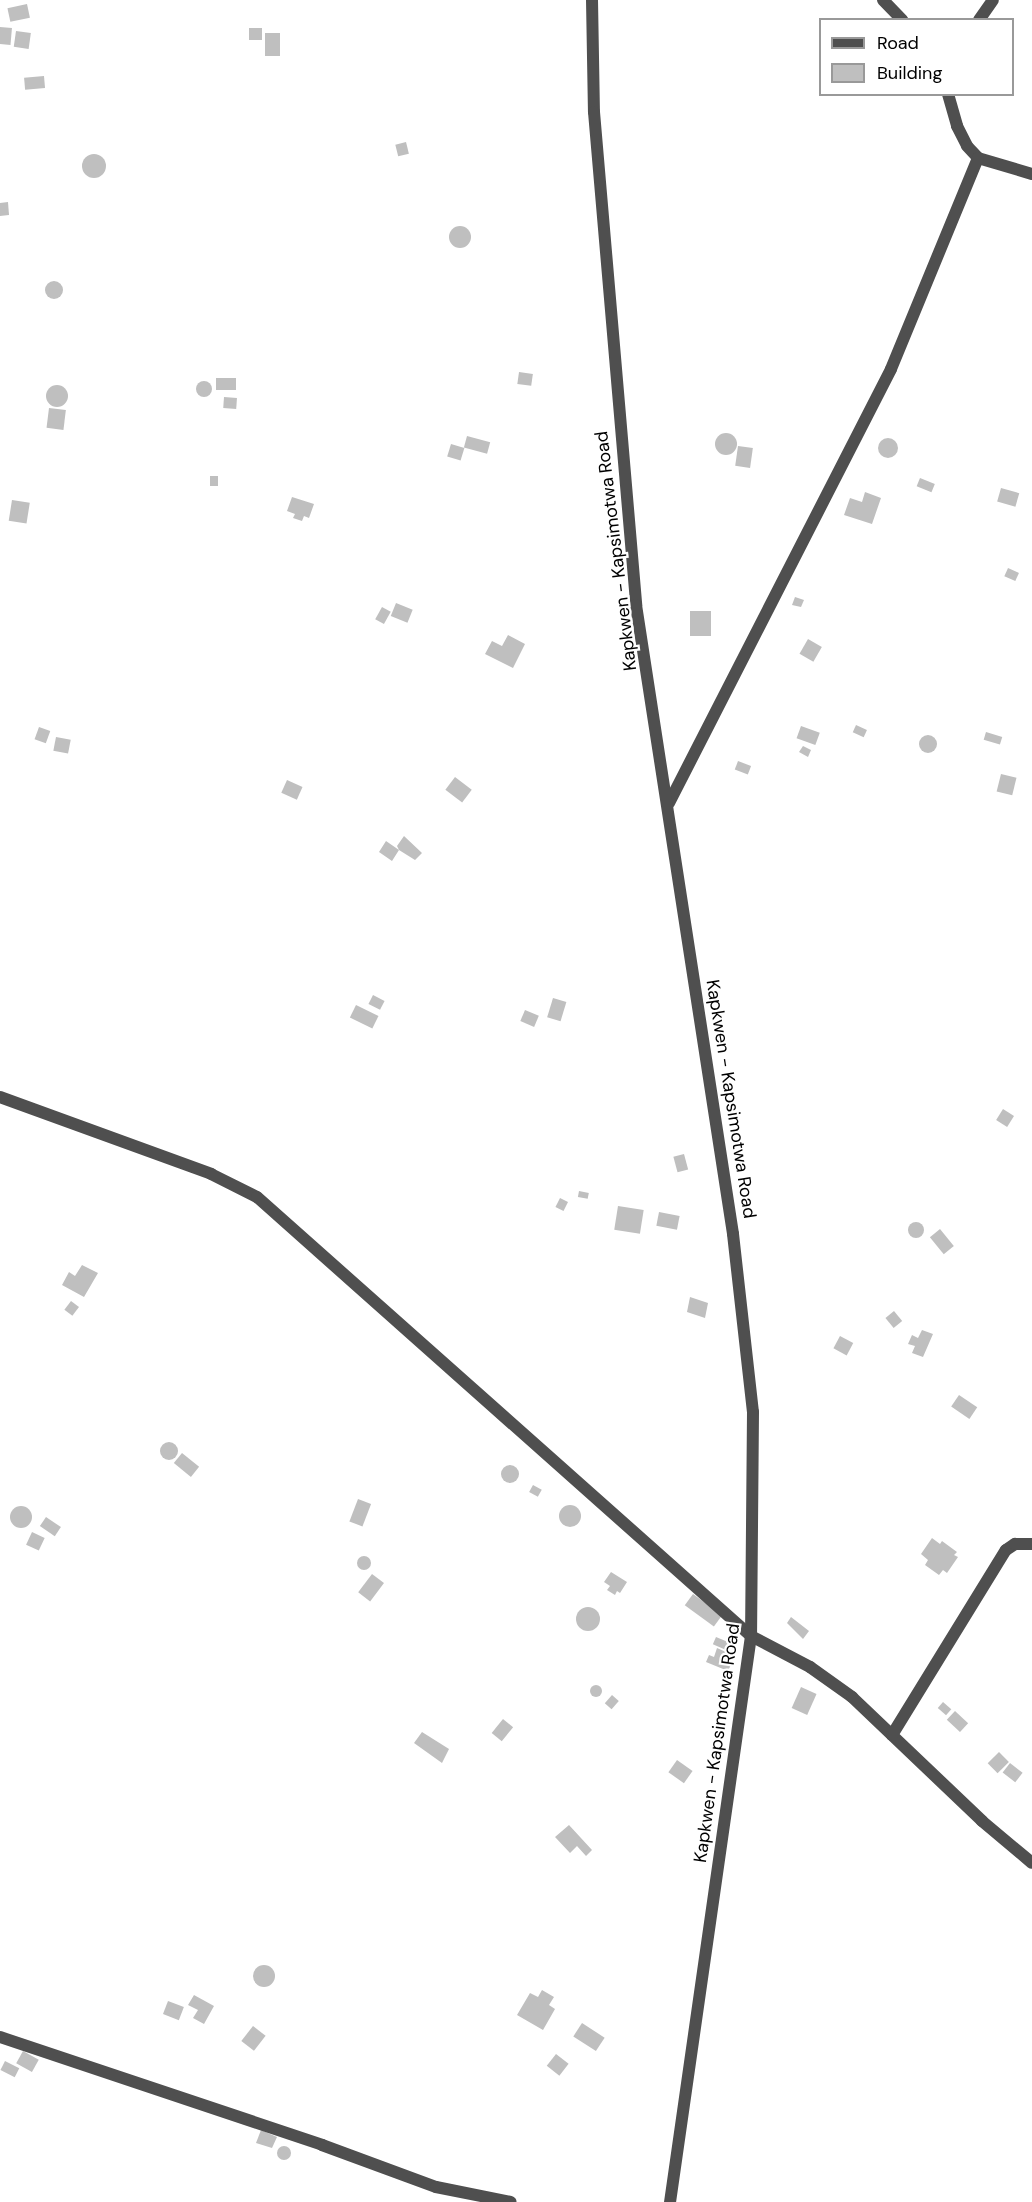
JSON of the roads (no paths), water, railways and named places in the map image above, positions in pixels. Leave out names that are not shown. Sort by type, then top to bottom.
[{"type":"street","name":"Kapkwen - Kapsimotwa Road","points":[[592,0],[594,112],[636,605],[669,803],[733,1234],[753,1412],[751,1636],[670,2202]]},
{"type":"street","points":[[883,0],[900,18]]},
{"type":"street","points":[[980,18],[993,0]]},
{"type":"street","points":[[949,96],[957,126],[967,146],[978,158],[1032,174]]},
{"type":"street","points":[[669,803],[891,369],[978,158]]},
{"type":"street","points":[[0,1097],[211,1174],[257,1197],[751,1636],[810,1667],[852,1697],[982,1821],[1032,1863]]},
{"type":"street","points":[[892,1735],[1006,1550],[1015,1544],[1032,1544]]},
{"type":"street","points":[[0,2037],[322,2145],[436,2187],[511,2202]]}]
